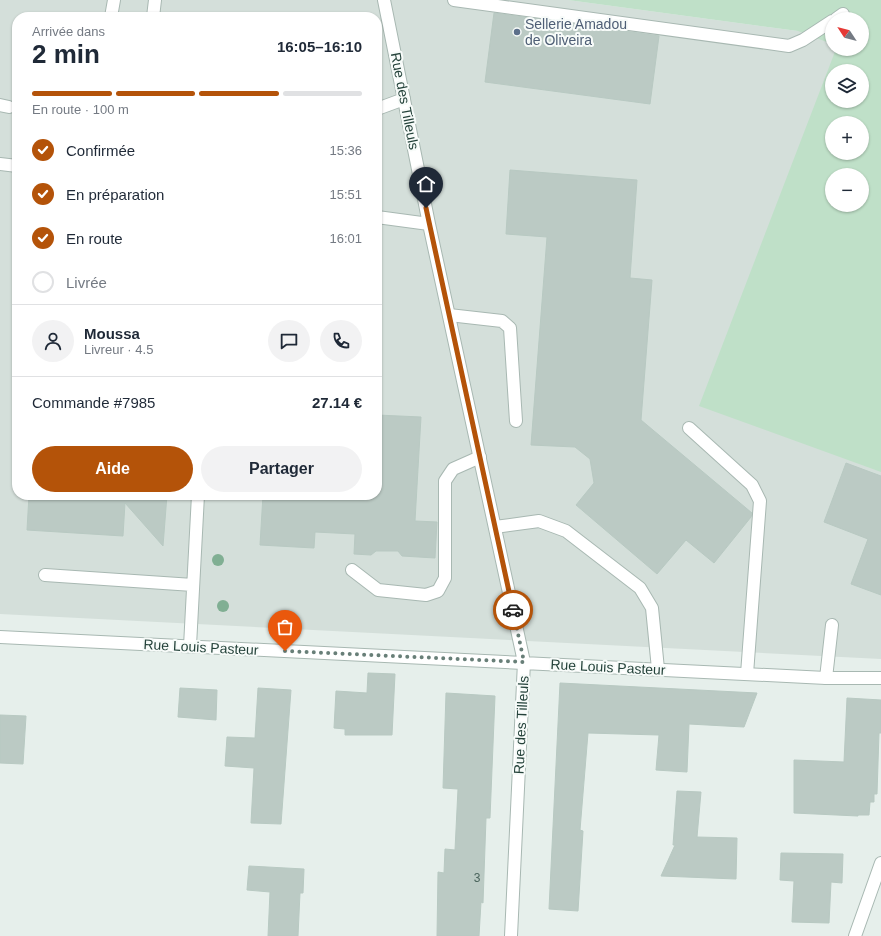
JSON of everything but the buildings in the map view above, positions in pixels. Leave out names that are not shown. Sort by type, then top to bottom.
[{"type":"street","points":[[113,12],[114,0]]},
{"type":"street","points":[[154,12],[155,0]]},
{"type":"street","name":"Rue des Tilleuls","points":[[384,0],[429,224],[524,662],[511,936]]},
{"type":"street","points":[[454,0],[789,46],[803,40],[825,26]]},
{"type":"street","points":[[382,107],[404,99]]},
{"type":"street","points":[[0,164],[12,165]]},
{"type":"street","points":[[382,218],[429,224]]},
{"type":"street","points":[[449,315],[502,321],[510,328],[516,421]]},
{"type":"street","points":[[689,428],[752,484],[760,501],[747,674]]},
{"type":"street","points":[[352,570],[378,590],[426,596],[438,590],[445,578],[446,481],[453,469],[480,457]]},
{"type":"street","points":[[190,646],[198,500]]},
{"type":"street","points":[[495,527],[539,521],[566,531],[640,588],[652,608],[658,670]]},
{"type":"street","points":[[45,575],[193,585]]},
{"type":"street","points":[[826,678],[832,625]]},
{"type":"street","name":"Rue Louis Pasteur","points":[[0,637],[826,678],[881,678]]},
{"type":"street","points":[[855,936],[881,863]]},
{"type":"shaded area","points":[[0,0],[568,0],[798,31],[825,21],[825,56],[869,56],[869,12],[849,12],[881,0],[881,659],[0,614]]},
{"type":"green space","points":[[568,0],[881,0],[881,472],[699,406],[825,78],[825,108],[869,108],[869,64],[830,64],[833,56],[869,56],[869,12],[825,12],[825,41],[798,31]]},
{"type":"way so far","points":[[285,651],[524,662],[513,610]]},
{"type":"place","name":"Sellerie Amadou de Oliveira","points":[[517,32]]},
{"type":"route","points":[[426,208],[513,610]]}]
